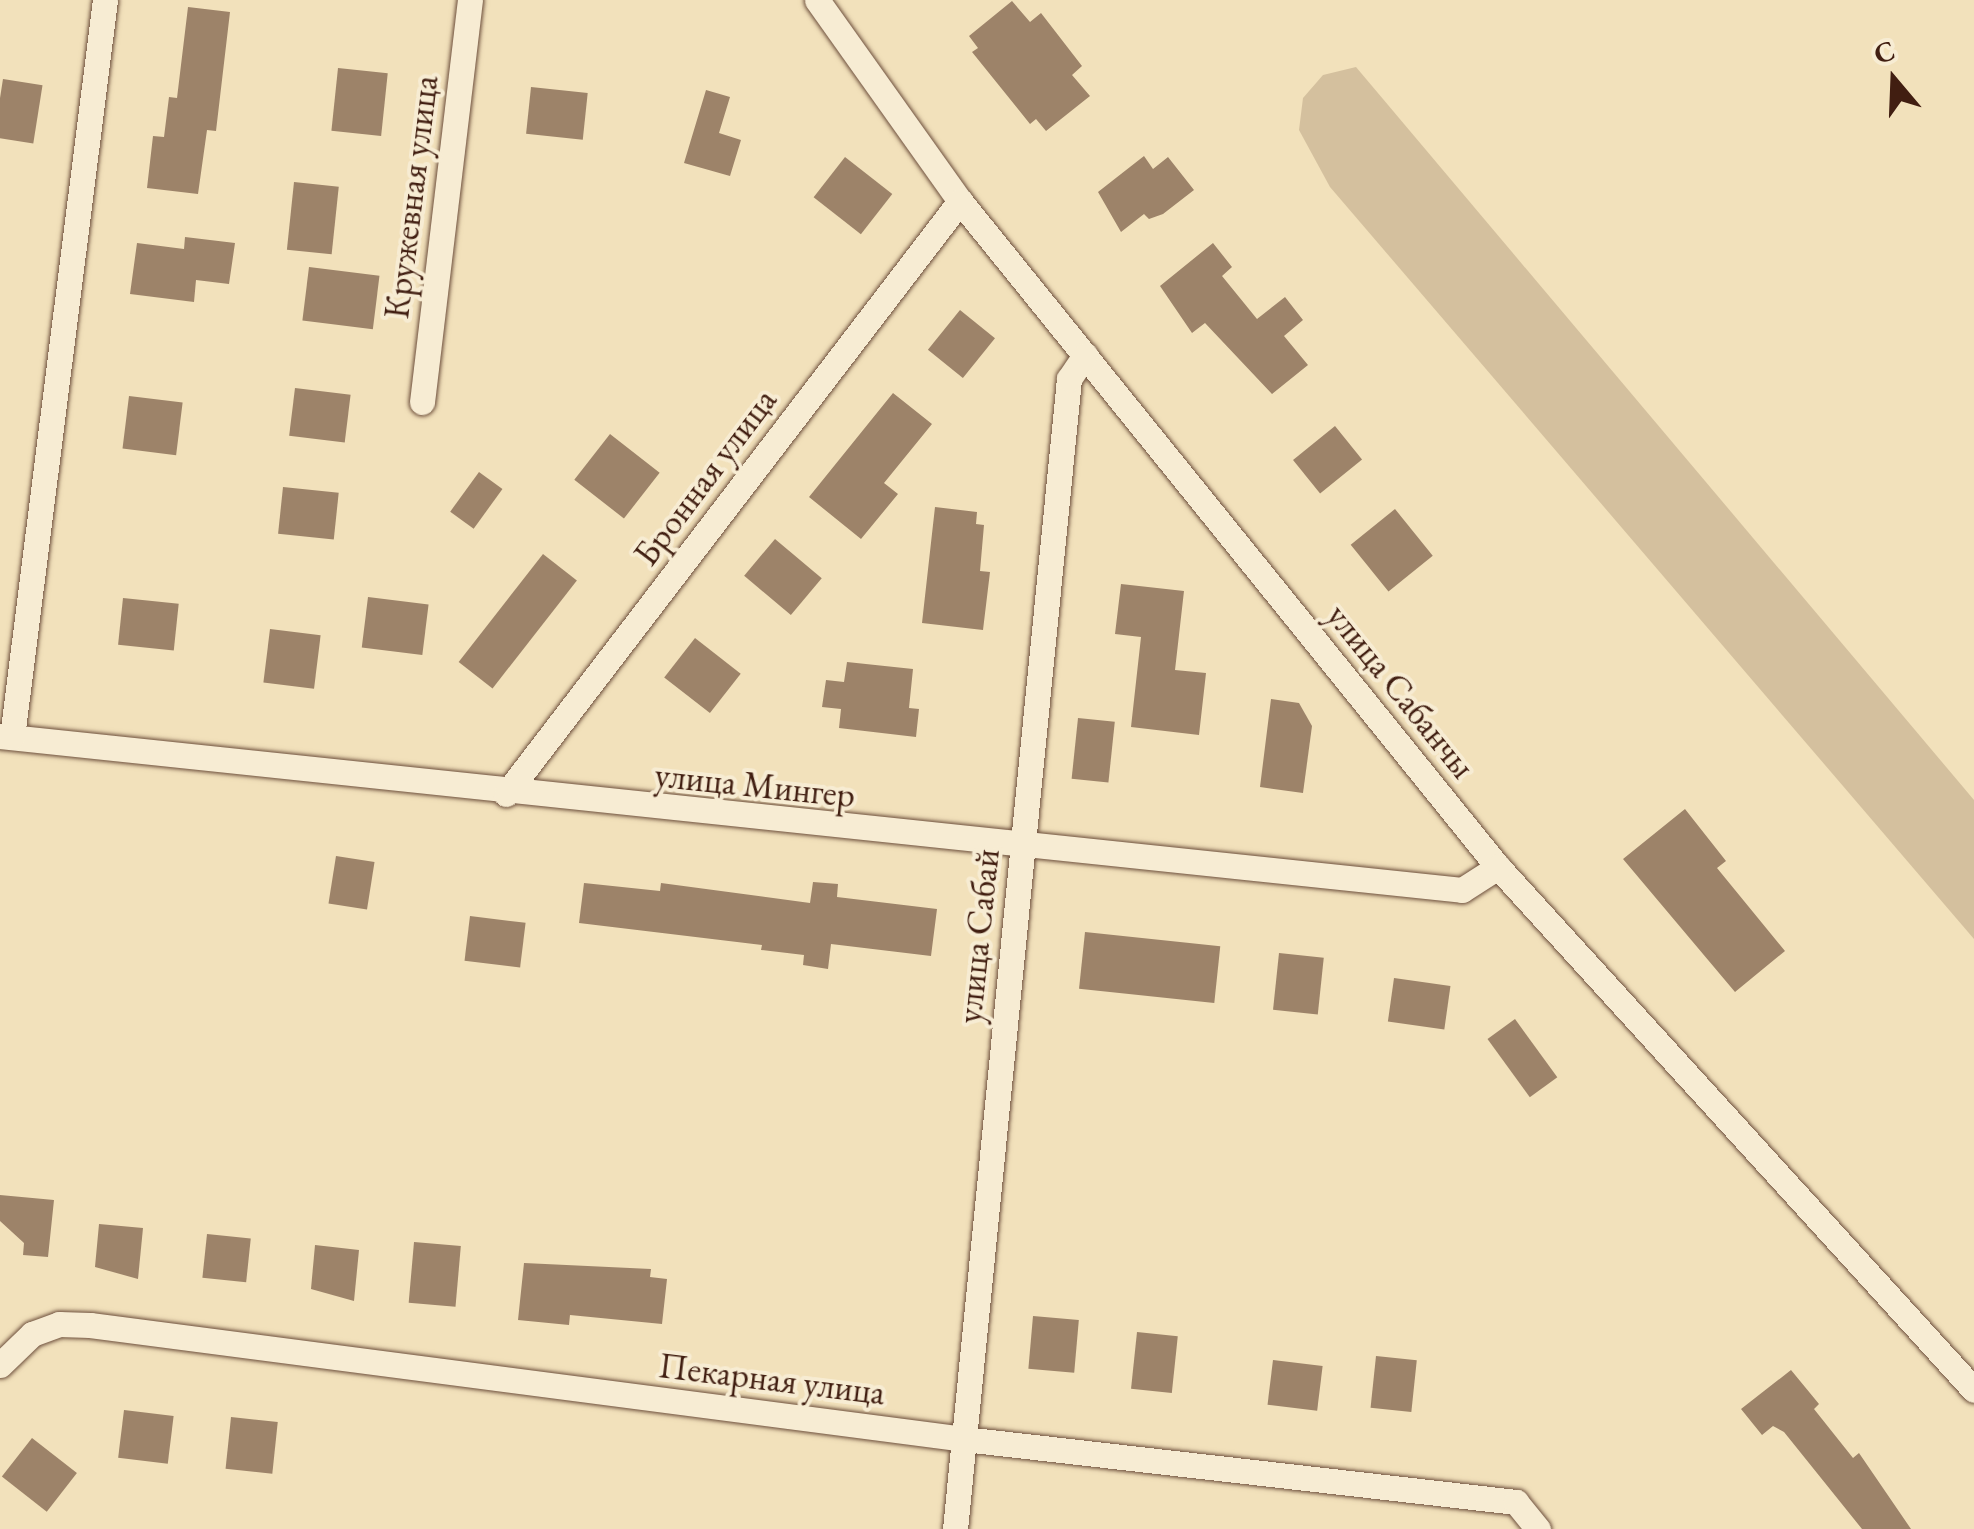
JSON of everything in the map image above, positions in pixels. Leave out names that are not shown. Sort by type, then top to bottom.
[{"type":"street","points":[[6,737],[104,0]]},
{"type":"street","name":"Кружевная улица","points":[[422,402],[470,0]]},
{"type":"street","name":"улица Сабанчы","points":[[817,0],[960,202],[1498,867],[1974,1390]]},
{"type":"street","name":"Бронная улица","points":[[506,794],[960,202]]},
{"type":"street","name":"улица Сабай","points":[[955,1529],[1070,379],[1085,356]]},
{"type":"street","name":"улица Мингер","points":[[6,737],[506,794],[1462,890],[1498,867]]},
{"type":"street","name":"Пекарная улица","points":[[0,1366],[32,1334],[60,1324],[90,1325],[964,1439],[1516,1502],[1538,1529]]},
{"type":"shaded area","points":[[1356,67],[1974,800],[1974,939],[1330,187],[1299,130],[1303,98],[1323,75]]},
{"type":"building","points":[[1012,1],[1030,22],[1041,13],[1082,66],[1072,75],[1090,96],[1046,131],[1036,119],[1030,124],[972,52],[978,48],[969,36]]},
{"type":"building","points":[[188,7],[230,12],[216,131],[207,130],[198,194],[147,188],[153,136],[164,137],[169,97],[177,98]]},
{"type":"building","points":[[338,68],[388,73],[381,136],[331,131]]},
{"type":"building","points":[[3,79],[43,85],[33,144],[0,138]]},
{"type":"building","points":[[531,87],[588,93],[583,140],[526,134]]},
{"type":"building","points":[[706,90],[730,97],[719,133],[741,140],[730,176],[684,163]]},
{"type":"building","points":[[1144,156],[1153,169],[1168,157],[1194,190],[1163,214],[1149,219],[1144,214],[1121,232],[1098,192]]},
{"type":"building","points":[[845,157],[892,194],[861,234],[814,197]]},
{"type":"building","points":[[294,182],[339,187],[332,254],[287,250]]},
{"type":"building","points":[[185,237],[235,243],[229,284],[196,280],[194,302],[130,294],[137,243],[184,249]]},
{"type":"building","points":[[1213,243],[1232,267],[1222,276],[1257,319],[1285,297],[1303,320],[1284,336],[1308,365],[1272,394],[1205,323],[1192,333],[1160,286]]},
{"type":"building","points":[[309,267],[379,276],[373,329],[302,321]]},
{"type":"building","points":[[960,310],[995,338],[963,378],[928,350]]},
{"type":"building","points":[[295,388],[351,395],[345,442],[289,436]]},
{"type":"building","points":[[893,393],[932,424],[884,483],[898,494],[861,539],[809,497]]},
{"type":"building","points":[[129,396],[183,403],[176,455],[123,449]]},
{"type":"building","points":[[1335,426],[1362,459],[1320,493],[1293,460]]},
{"type":"building","points":[[610,434],[660,473],[624,518],[574,480]]},
{"type":"building","points":[[479,472],[502,489],[474,529],[450,512]]},
{"type":"building","points":[[283,487],[339,493],[334,540],[278,534]]},
{"type":"building","points":[[935,507],[977,512],[976,524],[984,525],[980,571],[990,572],[983,630],[922,623]]},
{"type":"building","points":[[1395,509],[1433,556],[1388,592],[1351,545]]},
{"type":"building","points":[[775,539],[822,578],[791,615],[744,576]]},
{"type":"building","points":[[543,554],[577,580],[493,688],[459,662]]},
{"type":"building","points":[[1121,584],[1184,591],[1175,670],[1206,673],[1199,735],[1131,727],[1141,637],[1115,634]]},
{"type":"building","points":[[368,597],[429,604],[422,655],[362,648]]},
{"type":"building","points":[[123,598],[179,604],[174,651],[118,645]]},
{"type":"building","points":[[270,629],[321,635],[314,689],[263,683]]},
{"type":"building","points":[[695,638],[741,674],[710,713],[664,677]]},
{"type":"building","points":[[847,662],[913,669],[909,708],[919,709],[916,737],[839,728],[841,709],[822,707],[826,680],[844,682]]},
{"type":"building","points":[[1271,699],[1299,703],[1312,726],[1303,793],[1260,787]]},
{"type":"building","points":[[1078,718],[1115,722],[1108,783],[1072,779]]},
{"type":"building","points":[[1685,809],[1726,861],[1717,868],[1785,951],[1735,992],[1623,859]]},
{"type":"building","points":[[336,856],[375,862],[367,910],[328,903]]},
{"type":"building","points":[[813,882],[838,884],[837,897],[937,909],[931,956],[831,944],[828,969],[803,965],[804,955],[761,950],[762,945],[579,923],[584,883],[660,891],[661,883],[810,903]]},
{"type":"building","points":[[470,916],[526,923],[520,967],[465,961]]},
{"type":"building","points":[[1085,932],[1220,946],[1214,1003],[1079,989]]},
{"type":"building","points":[[1279,953],[1324,958],[1318,1014],[1273,1010]]},
{"type":"building","points":[[1394,978],[1450,986],[1444,1030],[1388,1022]]},
{"type":"building","points":[[1515,1019],[1557,1077],[1530,1097],[1487,1039]]},
{"type":"building","points":[[0,1195],[54,1200],[48,1257],[23,1255],[24,1243],[0,1221]]},
{"type":"building","points":[[99,1224],[143,1228],[138,1279],[95,1267]]},
{"type":"building","points":[[207,1234],[251,1239],[246,1282],[202,1278]]},
{"type":"building","points":[[414,1242],[461,1246],[456,1307],[409,1303]]},
{"type":"building","points":[[315,1245],[359,1250],[354,1301],[311,1289]]},
{"type":"building","points":[[524,1263],[651,1269],[650,1277],[667,1279],[662,1324],[570,1315],[569,1325],[518,1320]]},
{"type":"building","points":[[1033,1316],[1079,1320],[1074,1373],[1028,1369]]},
{"type":"building","points":[[1137,1332],[1178,1336],[1172,1393],[1131,1389]]},
{"type":"building","points":[[1376,1356],[1417,1360],[1411,1412],[1371,1408]]},
{"type":"building","points":[[1273,1360],[1323,1366],[1317,1411],[1268,1405]]},
{"type":"building","points":[[1791,1370],[1819,1404],[1814,1409],[1853,1458],[1859,1453],[1911,1529],[1862,1529],[1784,1432],[1773,1426],[1762,1435],[1741,1409]]},
{"type":"building","points":[[124,1410],[174,1416],[168,1464],[118,1458]]},
{"type":"building","points":[[231,1417],[278,1422],[272,1474],[226,1469]]},
{"type":"building","points":[[32,1438],[77,1473],[47,1512],[2,1477]]}]
